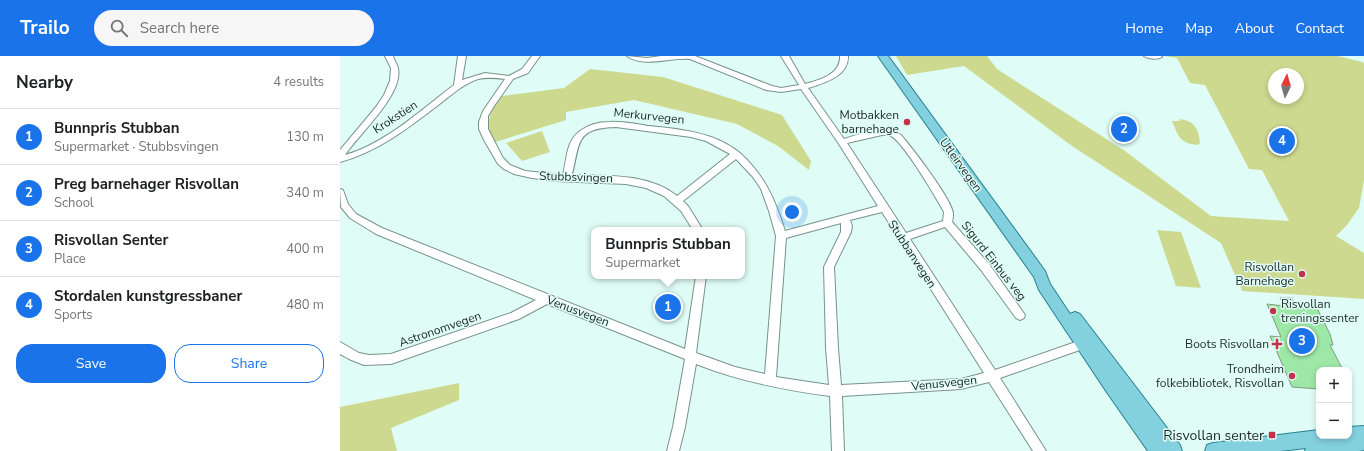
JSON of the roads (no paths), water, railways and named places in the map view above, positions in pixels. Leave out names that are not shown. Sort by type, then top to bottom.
[{"type":"main road","name":"Utleirvegen","points":[[883,56],[1040,275],[1044,286],[1174,451]]},
{"type":"main road","name":"Utleirvegen","points":[[1088,343],[1158,451]]},
{"type":"main road","points":[[1352,435],[1364,434]]},
{"type":"main road","points":[[1213,451],[1316,438]]},
{"type":"main road","points":[[1313,451],[1364,442]]},
{"type":"street","points":[[340,157],[343,146],[380,106],[395,81],[394,63],[389,56]]},
{"type":"street","points":[[458,85],[462,56]]},
{"type":"street","points":[[510,78],[525,71],[536,56]]},
{"type":"street","points":[[631,56],[647,60],[677,56]]},
{"type":"street","points":[[682,56],[691,57],[769,88],[782,90],[803,86],[831,77],[840,72],[845,63],[844,56]]},
{"type":"street","name":"Stubbanvegen","points":[[785,56],[803,86],[842,142],[1040,451]]},
{"type":"street","points":[[1148,56],[1158,58]]},
{"type":"street","name":"Krokstien","points":[[340,157],[355,155],[392,134],[458,85],[485,75],[500,75],[510,78]]},
{"type":"street","name":"Stubbsvingen","points":[[510,78],[505,88],[489,107],[483,121],[484,130],[489,143],[504,165],[522,173],[547,178],[607,178],[634,181],[658,189],[677,201],[688,212],[696,227]]},
{"type":"street","name":"Merkurvegen","points":[[567,178],[572,149],[577,138],[586,130],[602,125],[624,125],[699,135],[715,141],[736,154],[756,175],[765,189],[774,211],[781,236],[770,381]]},
{"type":"street","name":"Sigurd Einbus veg","points":[[842,142],[881,132],[894,133],[899,136],[948,212],[947,222],[985,267],[1020,315]]},
{"type":"street","points":[[677,201],[736,154]]},
{"type":"street","name":"Venusvegen","points":[[340,192],[344,205],[353,216],[379,231],[546,299],[690,355],[735,372],[770,381],[836,391],[962,384],[992,376],[1088,343]]},
{"type":"street","points":[[781,236],[883,208]]},
{"type":"street","points":[[838,451],[829,267],[848,226],[845,218]]},
{"type":"street","name":"Sigurd Einbus veg","points":[[903,238],[947,222]]},
{"type":"street","points":[[673,451],[689,375],[690,355],[701,279]]},
{"type":"street","name":"Astronomvegen","points":[[340,347],[355,358],[372,360],[390,359],[515,316],[534,307],[546,299]]},
{"type":"place","name":"Motbakken barnehage","points":[[907,122]]},
{"type":"place","name":"Preg barnehager Risvollan","points":[[1124,129]]},
{"type":"place","name":"Stordalen kunstgressbaner","points":[[1282,141]]},
{"type":"place","name":"Risvollan Barnehage","points":[[1302,274]]},
{"type":"place","name":"Bunnpris Stubban","points":[[668,307]]},
{"type":"place","name":"Risvollan treningssenter","points":[[1273,311]]},
{"type":"place","name":"Risvollan Senter","points":[[1302,341]]},
{"type":"place","name":"Boots Risvollan","points":[[1277,344]]},
{"type":"place","name":"Trondheim folkebibliotek, Risvollan","points":[[1292,376]]},
{"type":"place","name":"Risvollan senter","points":[[1272,435]]}]
